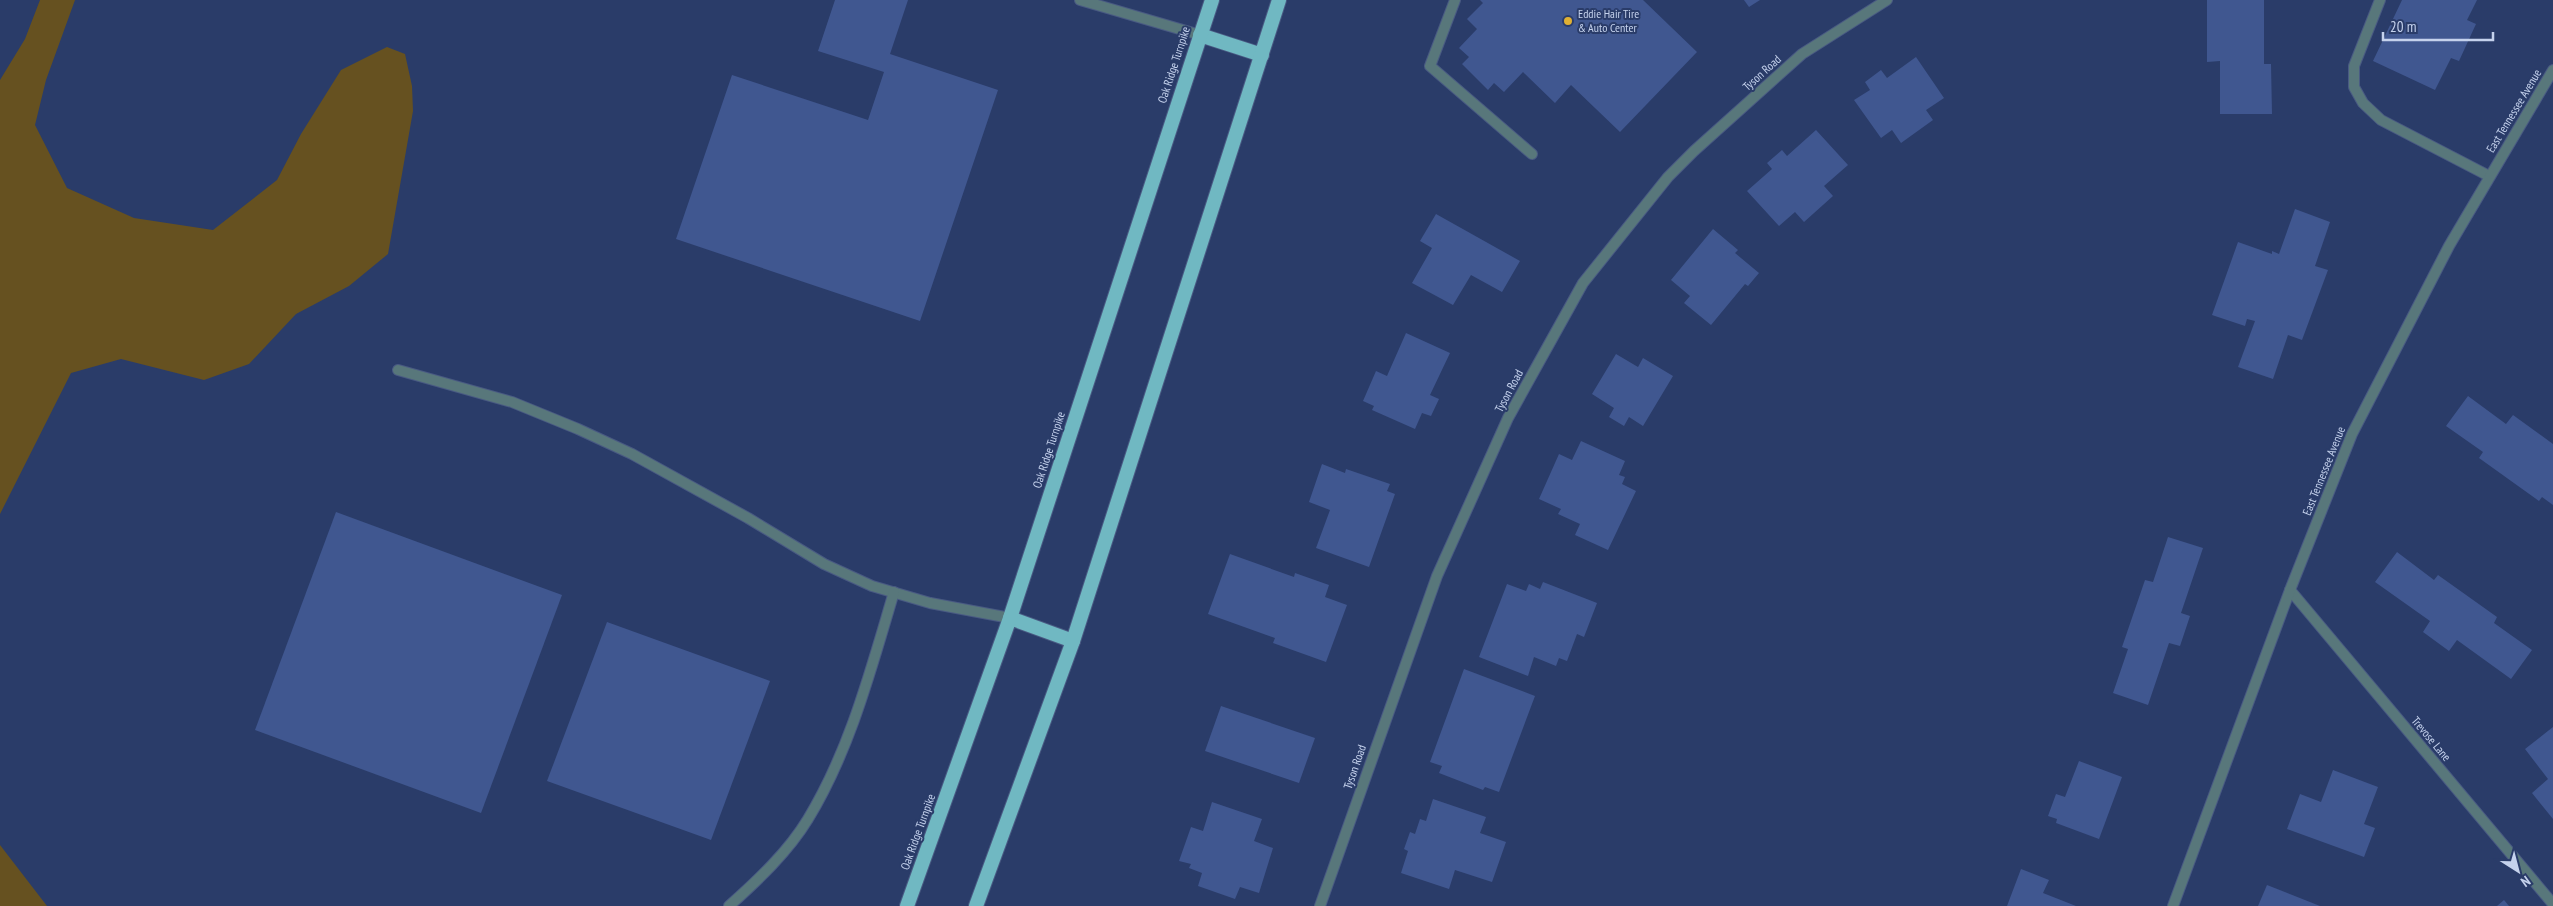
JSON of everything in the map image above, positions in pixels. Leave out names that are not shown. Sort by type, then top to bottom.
[{"type":"highway","name":"Oak Ridge Turnpike","points":[[907,906],[1010,618],[1212,0]]},
{"type":"highway","points":[[976,906],[1073,641],[1279,0]]},
{"type":"highway","points":[[1200,35],[1262,55]]},
{"type":"highway","points":[[1010,618],[1073,641]]},
{"type":"street","points":[[1080,0],[1200,35]]},
{"type":"street","points":[[1455,0],[1430,66],[1532,154]]},
{"type":"street","name":"Tyson Road","points":[[1320,906],[1437,576],[1508,418],[1583,283],[1668,177],[1694,151],[1802,54],[1887,0]]},
{"type":"street","points":[[2380,0],[2354,66],[2354,87],[2363,103],[2381,120],[2490,176]]},
{"type":"street","name":"East Tennessee Avenue","points":[[2174,906],[2290,590],[2352,434],[2448,246],[2553,70]]},
{"type":"street","points":[[398,370],[512,402],[578,429],[666,472],[748,518],[824,564],[872,586],[930,603],[1010,618]]},
{"type":"street","name":"Trevose Lane","points":[[2290,590],[2553,904]]},
{"type":"street","points":[[729,906],[782,855],[808,820],[828,780],[861,702],[894,592]]},
{"type":"shaded area","points":[[40,0],[75,0],[46,80],[35,125],[67,188],[134,218],[213,230],[277,180],[301,134],[341,70],[387,47],[405,54],[412,86],[413,111],[388,254],[349,286],[296,314],[249,364],[204,380],[121,359],[71,373],[0,514],[0,80],[25,39]]},
{"type":"shaded area","points":[[0,845],[47,906],[0,906]]},
{"type":"building","points":[[835,0],[908,0],[890,54],[998,90],[920,321],[676,239],[732,75],[868,120],[884,72],[818,51]]},
{"type":"building","points":[[1480,0],[1643,0],[1697,52],[1620,132],[1571,85],[1555,103],[1523,72],[1504,92],[1494,83],[1488,90],[1462,64],[1469,57],[1459,48],[1477,29],[1467,19],[1483,3]]},
{"type":"building","points":[[1744,0],[1760,0],[1749,7]]},
{"type":"building","points":[[2207,0],[2264,0],[2264,64],[2271,64],[2272,114],[2220,114],[2220,61],[2207,62]]},
{"type":"building","points":[[2402,0],[2477,0],[2467,20],[2476,24],[2459,61],[2451,58],[2435,90],[2373,61]]},
{"type":"building","points":[[1916,57],[1944,98],[1926,110],[1933,120],[1901,143],[1892,130],[1881,138],[1854,100],[1870,90],[1865,82],[1881,70],[1887,78]]},
{"type":"building","points":[[1816,130],[1848,165],[1824,186],[1833,196],[1804,222],[1795,212],[1779,226],[1747,191],[1772,169],[1767,163],[1782,150],[1787,156]]},
{"type":"building","points":[[2295,209],[2330,222],[2315,266],[2328,270],[2302,340],[2288,335],[2273,379],[2238,367],[2255,321],[2247,319],[2245,326],[2212,315],[2238,242],[2272,254],[2272,251],[2279,254]]},
{"type":"building","points":[[1436,214],[1520,261],[1502,292],[1471,275],[1453,305],[1412,283],[1432,248],[1420,241]]},
{"type":"building","points":[[1713,229],[1738,250],[1735,253],[1759,273],[1748,286],[1745,284],[1711,325],[1684,303],[1690,296],[1671,280]]},
{"type":"building","points":[[1406,333],[1450,353],[1430,395],[1439,399],[1431,416],[1422,413],[1415,429],[1372,410],[1374,406],[1363,401],[1376,371],[1387,376]]},
{"type":"building","points":[[1616,354],[1638,367],[1643,358],[1673,376],[1643,426],[1629,417],[1624,426],[1609,417],[1614,408],[1592,394]]},
{"type":"building","points":[[2468,396],[2506,424],[2513,415],[2553,444],[2553,505],[2542,497],[2539,501],[2479,458],[2483,452],[2446,426]]},
{"type":"building","points":[[1581,441],[1625,461],[1619,475],[1625,477],[1622,484],[1636,491],[1608,550],[1575,535],[1580,524],[1558,514],[1561,509],[1539,499],[1559,454],[1572,460]]},
{"type":"building","points":[[1322,464],[1345,473],[1346,469],[1390,484],[1387,491],[1395,494],[1369,567],[1316,548],[1330,510],[1309,502]]},
{"type":"building","points":[[336,512],[562,595],[481,813],[255,730]]},
{"type":"building","points":[[2168,537],[2203,548],[2181,613],[2190,616],[2180,646],[2169,643],[2148,705],[2113,693],[2128,649],[2122,647],[2145,580],[2153,582]]},
{"type":"building","points":[[2397,552],[2434,580],[2438,575],[2497,617],[2494,623],[2532,650],[2511,679],[2457,640],[2449,651],[2423,632],[2430,621],[2375,582]]},
{"type":"building","points":[[1230,554],[1294,577],[1295,573],[1329,585],[1325,597],[1347,605],[1326,662],[1273,643],[1275,638],[1208,614]]},
{"type":"building","points":[[1543,582],[1597,603],[1584,637],[1577,634],[1567,661],[1559,658],[1556,666],[1534,657],[1528,676],[1479,657],[1507,584],[1526,591],[1529,584],[1540,589]]},
{"type":"building","points":[[607,622],[770,681],[711,840],[547,781]]},
{"type":"building","points":[[1464,669],[1535,696],[1499,792],[1485,787],[1483,790],[1439,773],[1442,766],[1430,762]]},
{"type":"building","points":[[1221,706],[1315,738],[1299,783],[1205,751]]},
{"type":"building","points":[[2553,727],[2553,819],[2532,793],[2548,779],[2525,749]]},
{"type":"building","points":[[2079,761],[2122,777],[2099,839],[2056,823],[2057,819],[2048,816],[2056,794],[2065,797]]},
{"type":"building","points":[[2333,770],[2378,787],[2364,824],[2375,828],[2364,857],[2287,829],[2300,794],[2321,802]]},
{"type":"building","points":[[1433,799],[1486,817],[1480,833],[1506,842],[1492,882],[1455,870],[1449,889],[1401,873],[1408,851],[1404,849],[1410,832],[1415,834],[1420,819],[1426,821]]},
{"type":"building","points":[[1212,802],[1262,819],[1254,841],[1273,848],[1259,893],[1240,887],[1235,899],[1198,886],[1202,873],[1189,868],[1191,864],[1179,861],[1191,827],[1203,831]]},
{"type":"building","points":[[2021,869],[2049,880],[2043,893],[2076,906],[2007,906]]},
{"type":"building","points":[[2267,885],[2320,906],[2258,906]]},
{"type":"building","points":[[2504,900],[2509,906],[2497,906]]},
{"type":"place","name":"Eddie Hair Tire & Auto Center","points":[[1568,21]]}]
